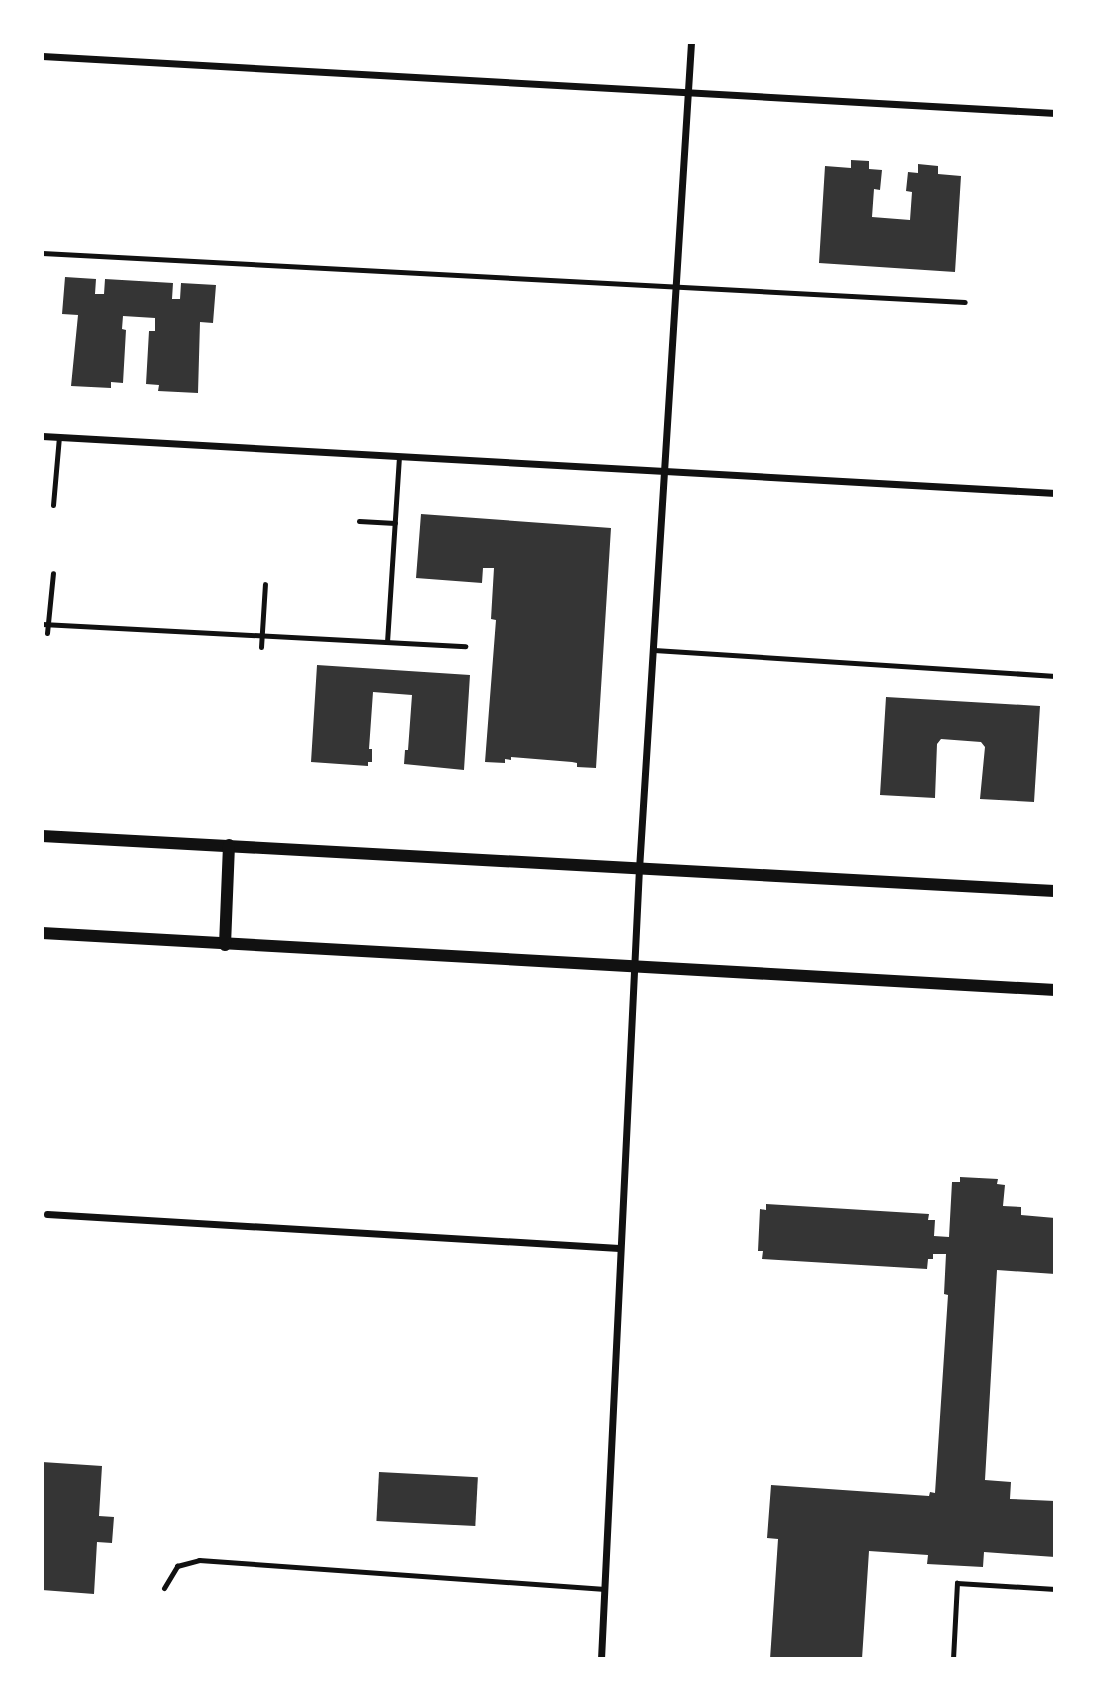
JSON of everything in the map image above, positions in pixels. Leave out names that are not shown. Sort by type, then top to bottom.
[{"type":"street","points":[[601,1659],[639,869],[691,42]]},
{"type":"street","points":[[42,56],[1055,113]]},
{"type":"street","points":[[42,436],[1055,493]]},
{"type":"street","points":[[42,836],[1055,891]]},
{"type":"street","points":[[225,945],[229,845]]},
{"type":"street","points":[[42,933],[1055,990]]},
{"type":"street","points":[[47,1214],[619,1248]]},
{"type":"lane","points":[[42,254],[965,302]]},
{"type":"lane","points":[[53,505],[59,437]]},
{"type":"lane","points":[[387,642],[399,456]]},
{"type":"lane","points":[[359,521],[395,523]]},
{"type":"lane","points":[[47,634],[45,624],[53,573]]},
{"type":"lane","points":[[261,647],[265,584]]},
{"type":"lane","points":[[45,624],[465,646]]},
{"type":"lane","points":[[654,650],[1055,677]]},
{"type":"lane","points":[[164,1588],[177,1566],[199,1560],[605,1589]]},
{"type":"path","points":[[953,1659],[957,1583],[1055,1589]]},
{"type":"building","points":[[851,160],[869,161],[869,169],[882,170],[880,190],[874,189],[872,217],[910,220],[912,192],[906,191],[908,172],[918,173],[918,164],[938,166],[938,174],[961,176],[955,272],[819,263],[825,166],[851,168]]},
{"type":"building","points":[[65,277],[96,279],[95,294],[104,294],[105,279],[173,283],[172,299],[180,299],[181,283],[216,285],[213,323],[200,322],[198,393],[158,391],[159,385],[146,384],[149,331],[155,331],[155,318],[123,316],[122,329],[126,330],[123,383],[111,382],[111,388],[71,386],[78,315],[62,314]]},
{"type":"building","points":[[421,514],[611,528],[596,768],[577,767],[577,763],[572,762],[511,757],[511,760],[505,759],[505,763],[485,762],[496,620],[491,619],[494,568],[483,568],[482,583],[416,578]]},
{"type":"building","points":[[317,665],[470,675],[464,770],[404,764],[405,750],[408,750],[412,695],[373,692],[369,749],[372,749],[372,762],[368,762],[368,766],[311,762]]},
{"type":"building","points":[[886,697],[1040,706],[1034,802],[980,799],[985,747],[981,742],[941,739],[937,744],[935,798],[880,795]]},
{"type":"building","points":[[960,1177],[998,1179],[997,1184],[1005,1185],[1003,1206],[1021,1207],[1021,1215],[1055,1218],[1055,1274],[997,1270],[985,1480],[1011,1482],[1010,1499],[1055,1501],[1055,1557],[984,1552],[983,1567],[927,1564],[928,1555],[869,1551],[862,1659],[770,1659],[778,1539],[767,1538],[771,1485],[929,1496],[930,1492],[935,1493],[948,1295],[944,1294],[946,1254],[933,1254],[933,1259],[928,1259],[927,1269],[762,1259],[763,1251],[758,1251],[760,1209],[766,1210],[766,1204],[929,1214],[928,1220],[935,1220],[934,1236],[949,1237],[952,1182],[960,1182]]},
{"type":"building","points":[[42,1462],[102,1466],[99,1516],[114,1517],[112,1543],[97,1542],[94,1594],[42,1590]]},
{"type":"building","points":[[379,1472],[478,1477],[475,1526],[376,1521]]}]
